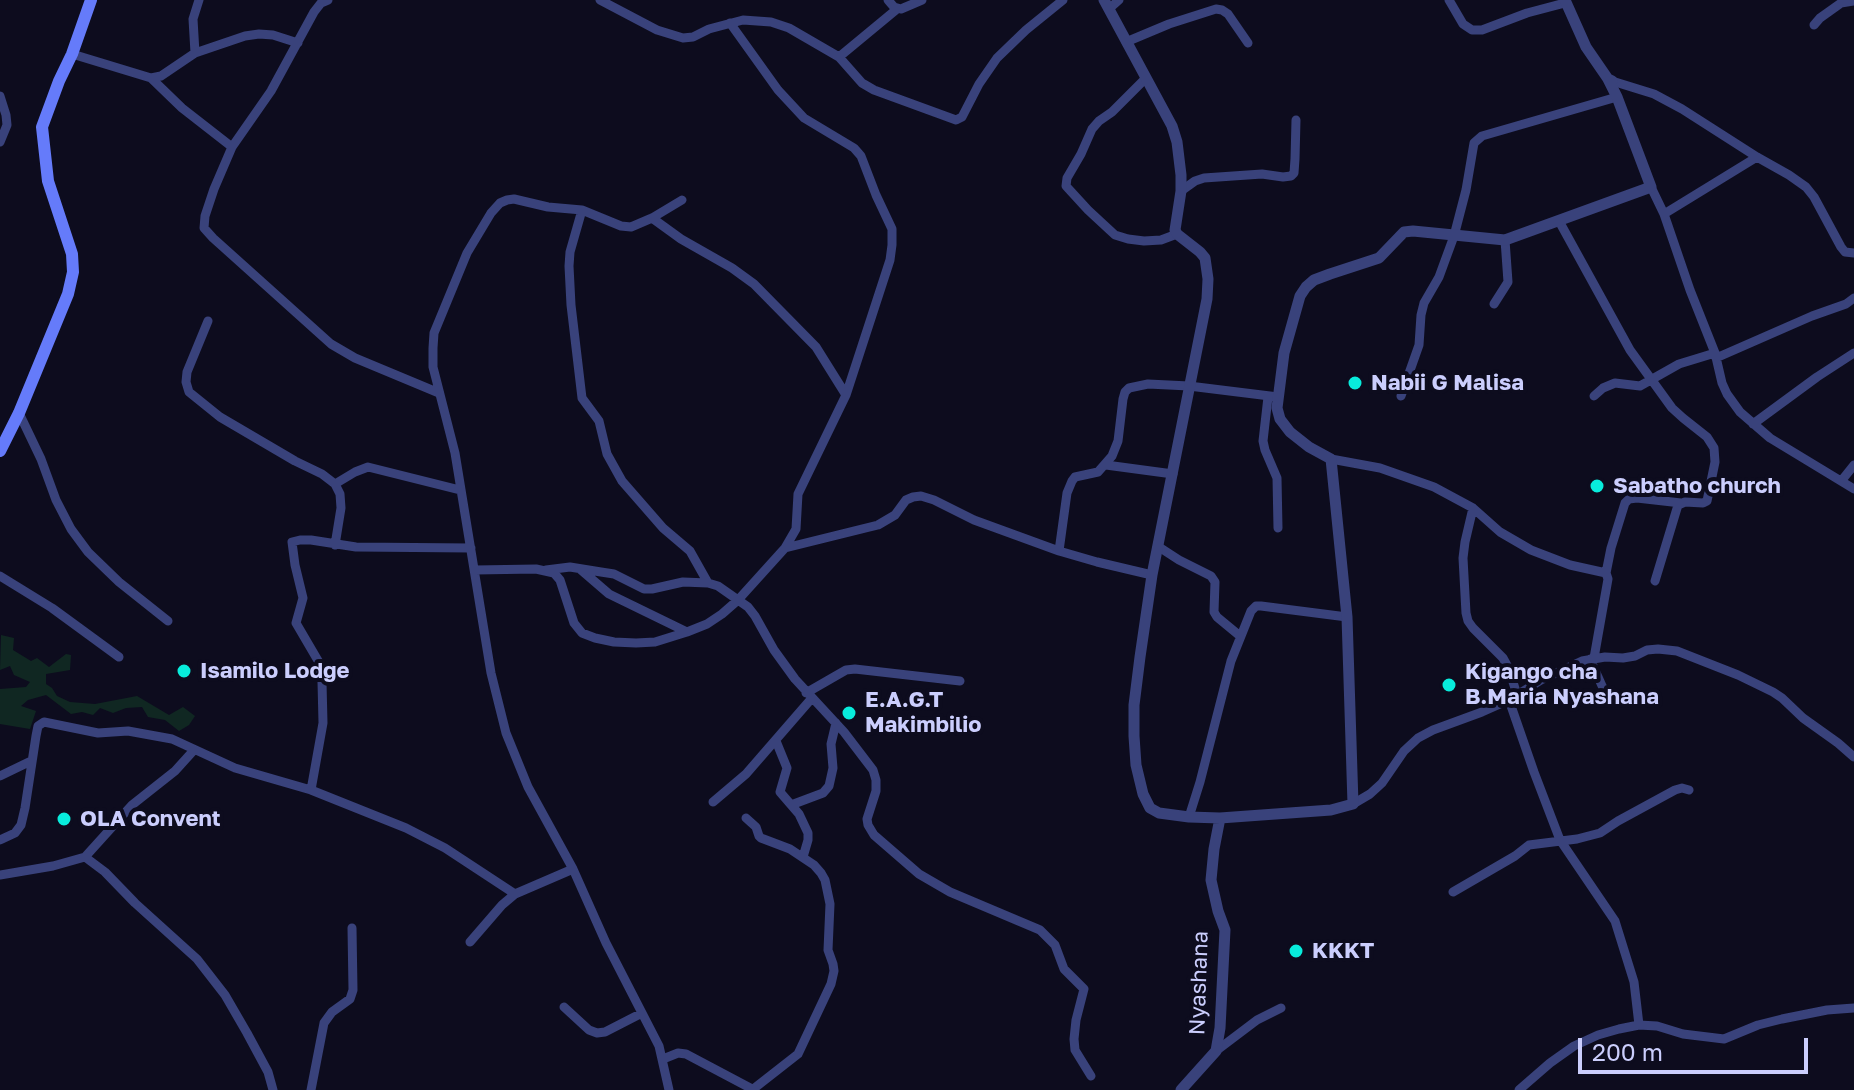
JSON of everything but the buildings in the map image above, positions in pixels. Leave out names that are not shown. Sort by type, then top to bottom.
[{"type":"main road","points":[[0,451],[68,294],[73,272],[72,254],[48,181],[42,127],[91,0]]},
{"type":"street","points":[[195,53],[193,19],[199,0]]},
{"type":"street","points":[[328,0],[314,12],[271,91],[232,147],[205,216],[204,228],[331,344],[355,358],[439,393]]},
{"type":"street","points":[[600,0],[657,30],[683,38],[730,23],[755,20],[789,28],[839,57],[862,83],[874,90],[956,120],[962,117],[987,70],[997,58],[1063,0]]},
{"type":"street","points":[[888,0],[897,9]]},
{"type":"street","points":[[839,57],[897,9],[922,0]]},
{"type":"street","points":[[1449,0],[1463,24],[1472,30],[1482,30],[1565,1],[1586,47],[1610,80],[1664,214],[1727,394],[1740,412],[1770,438],[1854,489]]},
{"type":"street","points":[[1814,25],[1841,3],[1854,1]]},
{"type":"street","points":[[1111,3],[1126,42],[1172,126],[1181,166],[1181,191],[1175,225],[1177,234],[1205,258],[1208,279],[1207,299],[1152,575],[1134,705],[1136,765],[1143,794],[1153,812],[1220,818],[1331,810],[1353,804],[1382,783],[1404,751],[1418,738],[1433,730],[1513,697],[1541,680],[1592,659],[1623,658],[1658,649],[1677,651],[1738,675],[1782,698],[1854,757]]},
{"type":"street","points":[[1126,42],[1216,9],[1228,14],[1248,43]]},
{"type":"street","points":[[546,570],[560,580],[574,623],[582,633],[595,638],[655,642],[707,624],[738,600],[785,548],[796,529],[798,494],[846,395],[890,260],[892,229],[861,156],[854,148],[804,118],[778,90],[730,23]]},
{"type":"street","points":[[151,78],[161,76],[195,53],[245,36],[273,35],[298,43]]},
{"type":"street","points":[[72,54],[151,78],[182,108],[232,147]]},
{"type":"street","points":[[1146,78],[1092,129],[1067,178],[1066,186],[1115,235],[1144,241],[1161,240],[1177,234]]},
{"type":"street","points":[[1610,80],[1654,94],[1682,109],[1806,187],[1841,247],[1845,252],[1854,253]]},
{"type":"street","points":[[0,96],[7,125],[0,142]]},
{"type":"street","points":[[1401,396],[1419,345],[1424,303],[1454,236],[1474,143],[1477,139],[1617,97]]},
{"type":"street","points":[[1181,191],[1204,178],[1262,174],[1291,176],[1294,173],[1296,120]]},
{"type":"street","points":[[1664,214],[1757,157]]},
{"type":"street","points":[[1278,528],[1277,478],[1263,441],[1290,325],[1306,287],[1314,280],[1379,258],[1404,232],[1505,240],[1651,187]]},
{"type":"street","points":[[669,1090],[659,1046],[606,943],[573,869],[528,787],[506,733],[491,673],[452,441],[433,367],[434,333],[467,253],[500,203],[514,199],[548,207],[582,210],[631,227],[682,200]]},
{"type":"street","points":[[582,210],[569,266],[582,398],[599,421],[607,454],[622,481],[658,522],[690,551],[708,583]]},
{"type":"street","points":[[652,218],[754,284],[816,347],[846,395]]},
{"type":"street","points":[[1559,221],[1620,334],[1672,408],[1707,437],[1714,448],[1715,462],[1707,501],[1681,503],[1637,498],[1625,503],[1611,548],[1592,659],[1608,694],[1625,695]]},
{"type":"street","points":[[1494,304],[1508,282],[1505,240]]},
{"type":"street","points":[[1594,396],[1609,385],[1640,386],[1679,364],[1715,356],[1846,304],[1854,298]]},
{"type":"street","points":[[208,321],[187,372],[189,392],[220,417],[335,484],[340,494],[341,508],[335,545]]},
{"type":"street","points":[[1753,424],[1854,353]]},
{"type":"street","points":[[1059,551],[1067,493],[1072,481],[1075,477],[1098,472],[1112,456],[1118,441],[1123,399],[1129,388],[1148,384],[1189,386],[1273,397]]},
{"type":"street","points":[[1273,397],[1280,419],[1290,432],[1331,459],[1380,468],[1434,487],[1473,508],[1500,532],[1531,550],[1570,565],[1606,573]]},
{"type":"street","points":[[19,413],[71,529],[88,552],[119,582],[168,621]]},
{"type":"street","points":[[1331,459],[1347,617],[1353,804]]},
{"type":"street","points":[[1106,465],[1173,474]]},
{"type":"street","points":[[1842,480],[1854,465]]},
{"type":"street","points":[[335,484],[368,467],[460,490]]},
{"type":"street","points":[[785,548],[878,525],[895,515],[906,500],[921,496],[974,520],[1059,551],[1152,575]]},
{"type":"street","points":[[1655,581],[1677,507],[1681,503]]},
{"type":"street","points":[[1473,508],[1463,558],[1468,621],[1503,658],[1509,669],[1513,697],[1560,840],[1615,921],[1634,982],[1639,1025]]},
{"type":"street","points":[[796,529],[819,540]]},
{"type":"street","points":[[311,790],[323,723],[322,682],[320,664],[296,623],[303,598],[292,542],[311,540],[356,547],[471,548]]},
{"type":"street","points":[[1159,547],[1211,576],[1215,582],[1214,612],[1240,636]]},
{"type":"street","points":[[475,570],[570,567],[614,574],[644,589],[683,582],[708,583],[718,586],[748,607],[774,650],[809,696],[836,723],[873,770],[876,791],[867,819],[874,835],[919,874],[950,892],[1040,930],[1055,945],[1064,969],[1084,989],[1074,1039],[1075,1050],[1091,1076]]},
{"type":"street","points":[[580,569],[609,594],[687,632]]},
{"type":"street","points":[[0,576],[52,608],[119,657]]},
{"type":"street","points":[[1189,817],[1231,661],[1251,611],[1256,606],[1347,617]]},
{"type":"street","points":[[713,802],[746,774],[776,741],[809,696],[846,670],[960,681]]},
{"type":"street","points":[[0,840],[15,833],[21,825],[38,726],[44,722],[98,733],[128,731],[172,739],[235,768],[311,790],[406,828],[445,848],[515,894]]},
{"type":"street","points":[[791,805],[823,793],[829,786],[833,768],[831,744],[836,723]]},
{"type":"street","points":[[776,741],[787,768],[780,792],[799,814],[808,833],[803,857]]},
{"type":"street","points":[[0,875],[85,857],[123,814],[175,771],[194,750]]},
{"type":"street","points":[[0,776],[31,761]]},
{"type":"street","points":[[1453,892],[1529,845],[1600,833],[1675,790],[1689,790]]},
{"type":"street","points":[[663,1059],[678,1053],[686,1054],[753,1090],[798,1054],[834,976],[828,950],[831,916],[825,880],[814,865],[803,857],[761,838],[756,827],[746,818]]},
{"type":"street","name":"Nyashana","points":[[1181,1090],[1216,1051],[1220,1028],[1225,930],[1211,880],[1220,818]]},
{"type":"street","points":[[85,857],[197,959],[225,995],[268,1072],[273,1090]]},
{"type":"street","points":[[470,942],[515,894],[573,869]]},
{"type":"street","points":[[311,1090],[324,1023],[332,1012],[350,999],[353,990],[352,928]]},
{"type":"street","points":[[564,1007],[589,1030],[597,1033],[642,1013]]},
{"type":"street","points":[[1216,1051],[1257,1020],[1281,1008]]},
{"type":"street","points":[[1519,1090],[1574,1046],[1598,1035],[1639,1025],[1724,1039],[1782,1019],[1854,1008]]},
{"type":"green space","points":[[1,635],[14,638],[13,650],[31,661],[37,658],[49,667],[66,654],[71,655],[70,670],[46,674],[46,684],[57,696],[70,702],[95,704],[137,696],[169,715],[183,707],[195,716],[189,725],[179,731],[165,720],[148,717],[142,707],[113,713],[100,708],[93,715],[82,712],[71,714],[46,695],[28,700],[21,706],[36,711],[30,729],[0,724],[0,689],[26,687],[30,682],[14,675],[10,666],[0,670]]},
{"type":"place","name":"Nabii G Malisa","points":[[1355,383]]},
{"type":"place","name":"Sabatho church","points":[[1597,486]]},
{"type":"place","name":"Isamilo Lodge","points":[[184,671]]},
{"type":"place","name":"Kigango cha B.Maria Nyashana","points":[[1449,685]]},
{"type":"place","name":"E.A.G.T Makimbilio","points":[[849,713]]},
{"type":"place","name":"OLA Convent","points":[[64,819]]},
{"type":"place","name":"KKKT","points":[[1296,951]]}]
